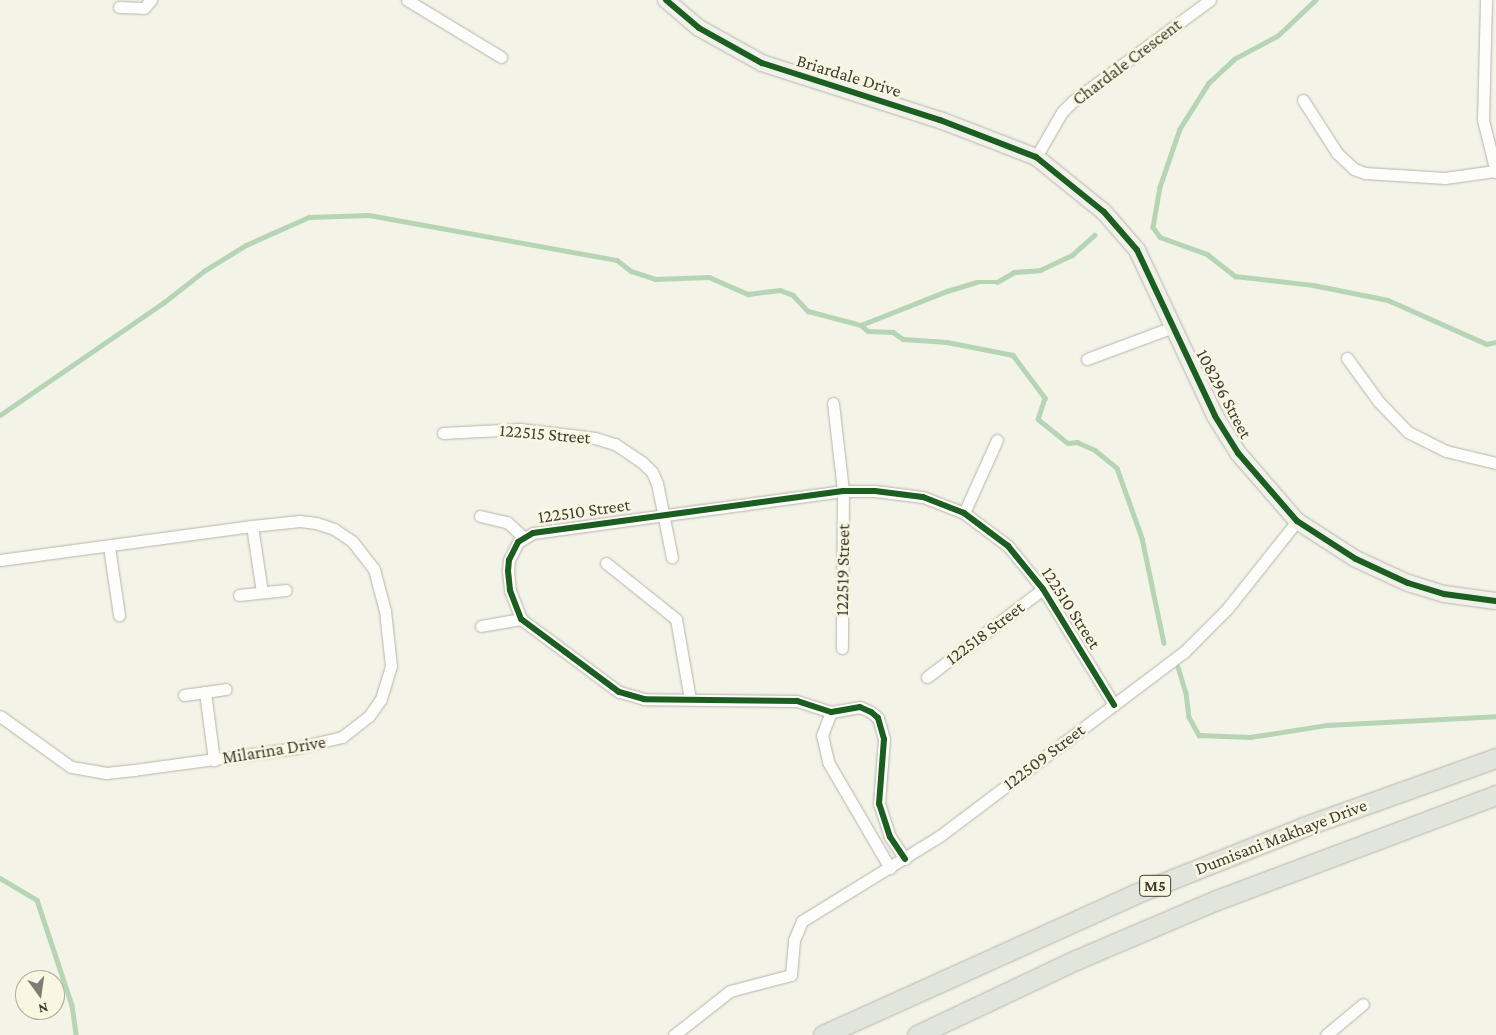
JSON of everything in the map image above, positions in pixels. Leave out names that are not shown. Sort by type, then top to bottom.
[{"type":"main road","name":"Dumisani Makhaye Drive","points":[[823,1035],[1135,894],[1303,827],[1496,758]]},
{"type":"main road","name":"Dumisani Makhaye Drive","points":[[918,1035],[1078,959],[1214,901],[1496,795]]},
{"type":"street","points":[[119,7],[144,8],[152,0]]},
{"type":"street","points":[[407,0],[501,57]]},
{"type":"street","name":"Briardale Drive","points":[[666,0],[700,28],[762,63],[940,120],[1036,157]]},
{"type":"street","name":"Chardale Crescent","points":[[1036,157],[1073,101],[1210,0]]},
{"type":"street","points":[[1303,100],[1337,153],[1354,169],[1365,173],[1445,178],[1495,172],[1483,120],[1486,0]]},
{"type":"street","name":"108296 Street","points":[[1036,157],[1104,212],[1126,235],[1147,268],[1173,327],[1227,437],[1297,521],[1356,559],[1408,583],[1444,594],[1496,601]]},
{"type":"street","points":[[1087,359],[1173,327]]},
{"type":"street","points":[[1347,358],[1365,385],[1408,432],[1446,451],[1496,463]]},
{"type":"street","name":"122519 Street","points":[[833,403],[843,491],[842,648]]},
{"type":"street","name":"122515 Street","points":[[443,433],[520,429],[595,438],[615,444],[642,462],[652,472],[658,483],[672,558]]},
{"type":"street","points":[[964,512],[997,440]]},
{"type":"street","name":"122510 Street","points":[[521,619],[510,590],[508,571],[513,550],[524,538],[533,533],[843,491],[908,494],[964,512],[1008,546],[1043,589],[1114,705]]},
{"type":"street","points":[[480,516],[507,522],[524,538]]},
{"type":"street","name":"Milarina Drive","points":[[0,560],[109,547],[252,526],[300,521],[316,523],[344,535],[364,554],[380,581],[385,611],[390,674],[381,699],[369,716],[342,738],[322,744],[134,770],[87,771],[71,767],[54,757],[0,716]]},
{"type":"street","name":"122509 Street","points":[[674,1035],[730,990],[791,975],[794,940],[802,921],[905,859],[1114,705],[1204,635],[1297,521]]},
{"type":"street","points":[[252,526],[262,592]]},
{"type":"street","points":[[109,547],[119,614]]},
{"type":"street","points":[[606,563],[672,613],[679,628],[690,699]]},
{"type":"street","name":"122518 Street","points":[[927,677],[1043,589]]},
{"type":"street","points":[[239,595],[286,590]]},
{"type":"street","points":[[481,626],[521,619],[619,692],[644,699],[797,701],[831,712],[860,707],[878,718],[885,751],[880,804],[890,837],[905,859]]},
{"type":"street","points":[[184,695],[226,688]]},
{"type":"street","points":[[204,692],[214,760]]},
{"type":"street","points":[[831,712],[822,735],[828,762],[890,868]]},
{"type":"street","points":[[1326,1035],[1363,1004]]},
{"type":"waterway","points":[[1316,0],[1278,36],[1235,59],[1209,83],[1180,129],[1160,187],[1153,227],[1160,237],[1207,254],[1235,276],[1313,285],[1388,300],[1487,344],[1496,342]]},
{"type":"waterway","points":[[0,415],[163,303],[204,271],[246,245],[309,217],[369,215],[617,260],[631,271],[655,279],[709,277],[748,294],[780,290],[793,295],[808,311],[861,325],[947,291],[977,282],[997,282],[1014,272],[1040,270],[1072,255],[1094,235]]},
{"type":"waterway","points":[[861,325],[868,331],[893,332],[903,339],[947,342],[1013,355],[1045,398],[1038,419],[1068,443],[1077,442],[1095,450],[1117,468],[1142,538],[1164,643]]},
{"type":"waterway","points":[[1178,667],[1186,693],[1189,717],[1199,735],[1250,737],[1327,725],[1496,716]]},
{"type":"waterway","points":[[0,878],[37,900],[72,1005],[76,1035]]},
{"type":"cycle path","points":[[666,0],[699,28],[762,63],[940,120],[1036,157],[1104,212],[1137,250],[1215,416],[1238,453],[1297,521],[1356,559],[1408,583],[1444,594],[1496,601]]},
{"type":"cycle path","points":[[905,859],[890,837],[879,804],[884,739],[878,718],[871,712],[860,707],[831,712],[797,701],[644,699],[619,692],[521,619],[510,590],[508,571],[509,560],[518,542],[533,533],[843,491],[875,491],[923,497],[964,513],[1008,546],[1043,589],[1114,705]]}]
